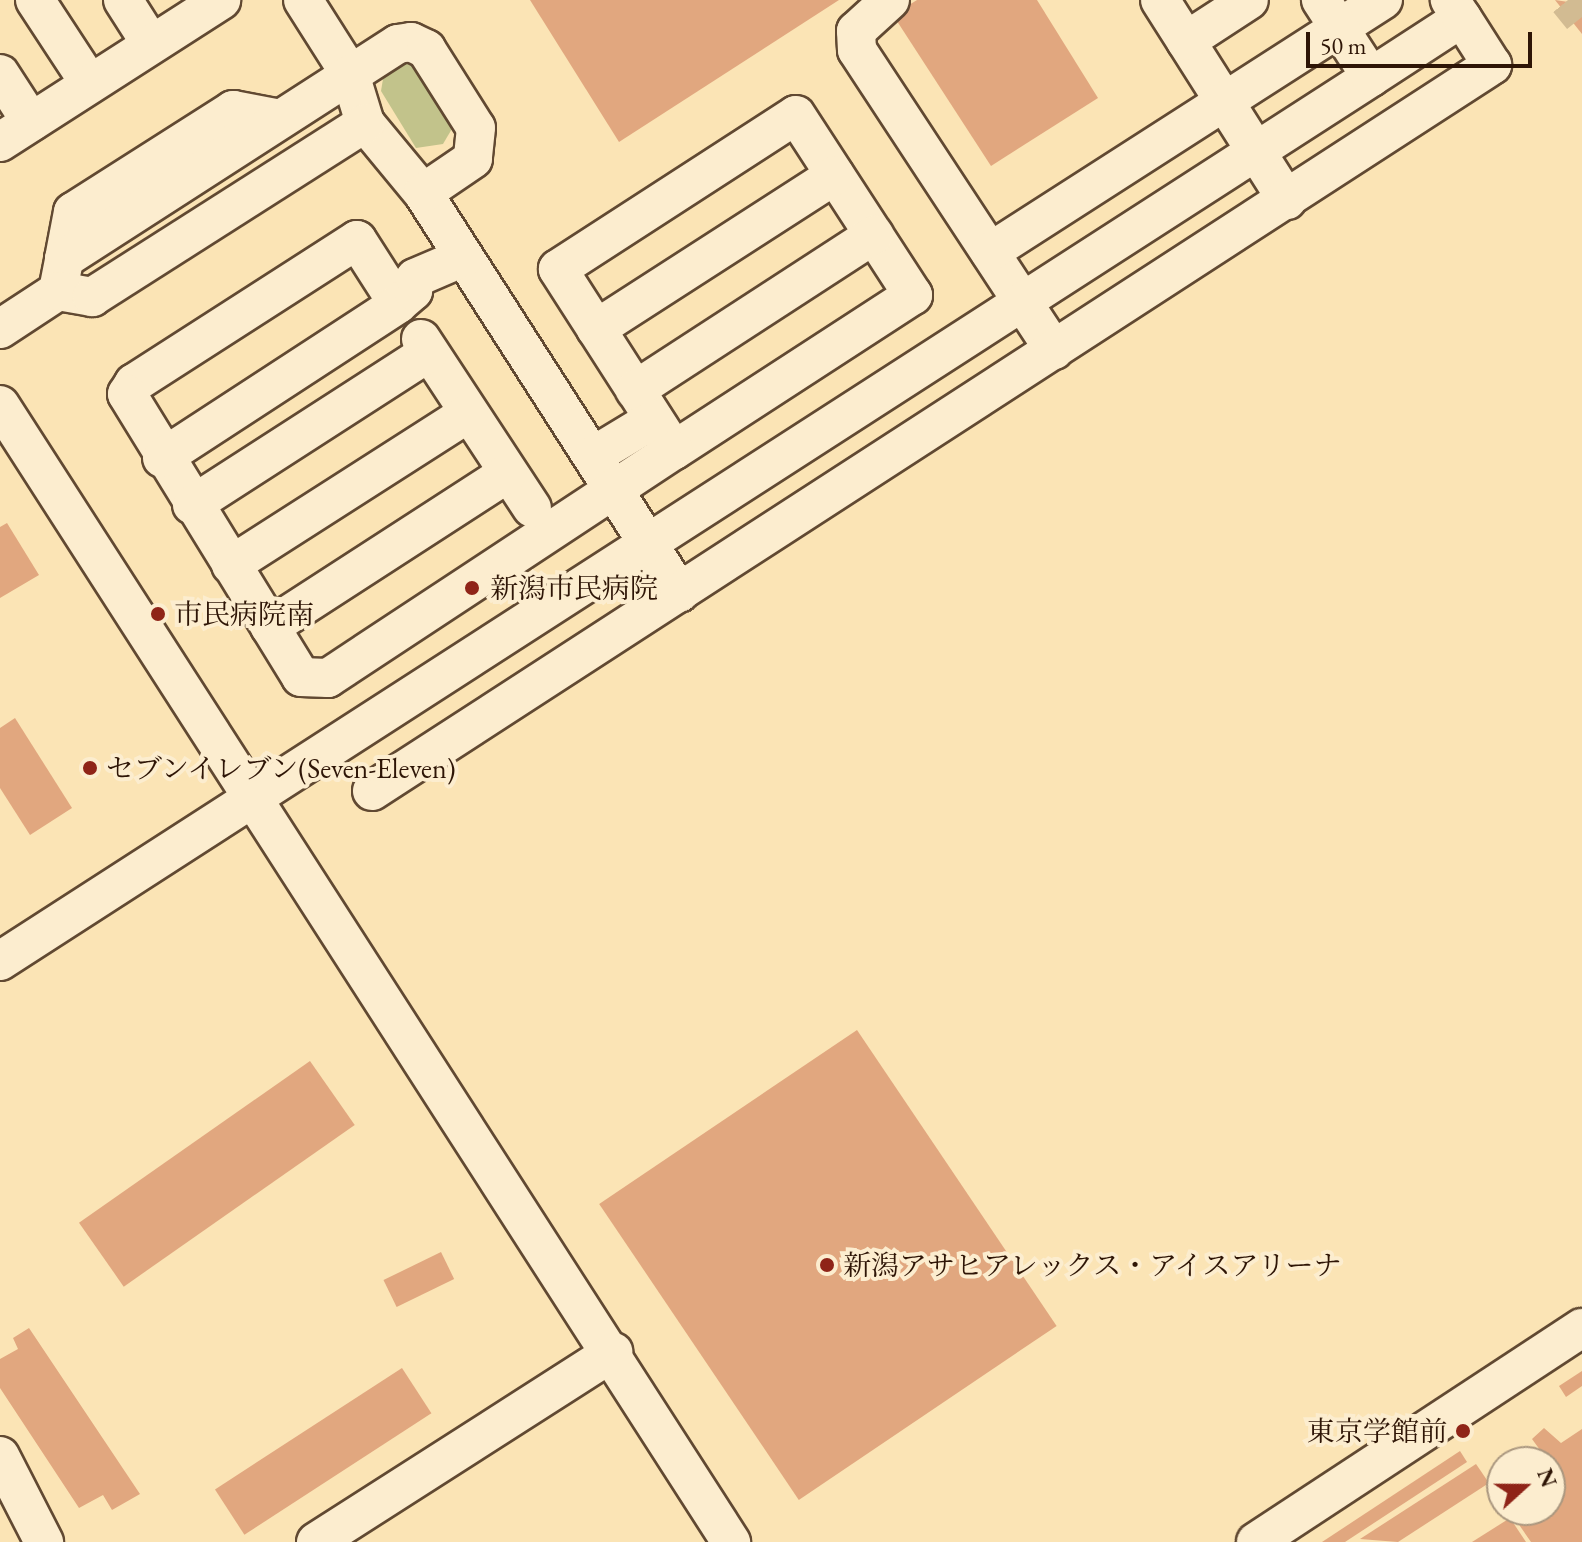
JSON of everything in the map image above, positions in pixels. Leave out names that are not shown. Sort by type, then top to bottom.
[{"type":"street","points":[[35,0],[90,84]]},
{"type":"street","points":[[123,0],[151,44]]},
{"type":"street","points":[[890,0],[856,31],[857,50],[1054,350]]},
{"type":"street","points":[[1160,0],[1287,200]]},
{"type":"street","points":[[1186,41],[1249,0]]},
{"type":"street","points":[[990,252],[1226,101],[1330,14],[1383,0]]},
{"type":"street","points":[[0,74],[16,132],[213,2]]},
{"type":"street","points":[[318,6],[350,74],[365,123],[423,193],[456,261],[593,456],[680,593]]},
{"type":"street","points":[[0,961],[509,634],[570,587],[605,573],[1258,152],[1371,77],[1456,9],[1492,65],[372,791]]},
{"type":"street","points":[[1330,14],[1371,77]]},
{"type":"street","points":[[0,329],[61,275],[280,119],[350,74],[411,42],[426,49],[476,128],[473,159],[423,193]]},
{"type":"street","points":[[593,456],[654,420],[913,295],[796,115],[558,269],[654,420]]},
{"type":"street","points":[[61,275],[92,297],[365,123]]},
{"type":"street","points":[[596,329],[835,175]]},
{"type":"street","points":[[406,298],[357,240],[134,383],[129,407],[301,677],[328,678],[548,515],[614,489],[654,420],[874,235]]},
{"type":"street","points":[[162,458],[406,298],[425,294],[444,282],[456,261]]},
{"type":"street","points":[[192,505],[425,345],[508,473],[548,515]]},
{"type":"street","points":[[0,405],[250,799],[613,1352],[731,1542]]},
{"type":"street","points":[[231,565],[469,413]]},
{"type":"street","points":[[270,627],[508,473]]},
{"type":"street","points":[[1256,1542],[1582,1328]]},
{"type":"street","points":[[316,1542],[613,1352]]},
{"type":"street","points":[[0,1456],[44,1542]]},
{"type":"green space","points":[[402,63],[413,63],[453,127],[443,144],[416,148],[381,91],[384,73]]},
{"type":"building","points":[[530,0],[839,0],[619,142]]},
{"type":"building","points":[[917,0],[1037,0],[1098,98],[991,166],[893,15]]},
{"type":"building","points":[[1555,0],[1582,4],[1582,34]]},
{"type":"building","points":[[7,523],[39,575],[0,598],[0,527]]},
{"type":"building","points":[[15,718],[72,808],[30,835],[0,788],[0,728]]},
{"type":"building","name":"新潟アサヒアレックス・アイスアリーナ","points":[[857,1030],[1057,1326],[799,1500],[599,1204]]},
{"type":"building","points":[[310,1061],[355,1125],[124,1287],[79,1223]]},
{"type":"building","points":[[441,1252],[454,1279],[397,1307],[383,1280]]},
{"type":"building","points":[[29,1328],[140,1494],[112,1510],[103,1495],[79,1508],[0,1388],[0,1359],[18,1349],[13,1338]]},
{"type":"building","points":[[402,1368],[431,1413],[244,1535],[215,1489]]},
{"type":"building","points":[[1582,1371],[1582,1386],[1566,1397],[1559,1386]]},
{"type":"building","points":[[1544,1428],[1561,1443],[1582,1429],[1582,1542],[1531,1542],[1520,1526],[1566,1526],[1566,1446],[1537,1446],[1532,1439]]},
{"type":"building","points":[[1460,1451],[1467,1462],[1345,1542],[1322,1542]]},
{"type":"building","points":[[1476,1464],[1486,1479],[1486,1485],[1398,1542],[1360,1539]]},
{"type":"building","points":[[1497,1526],[1515,1526],[1526,1542],[1472,1542]]},
{"type":"tunnel","points":[[1568,0],[1582,17]]},
{"type":"place","name":"新潟市民病院","points":[[472,588]]},
{"type":"place","name":"市民病院南","points":[[158,614]]},
{"type":"place","name":"セブンイレブン(Seven-Eleven)","points":[[90,768]]},
{"type":"place","name":"新潟アサヒアレックス・アイスアリーナ","points":[[827,1265]]},
{"type":"place","name":"東京学館前","points":[[1463,1431]]}]
